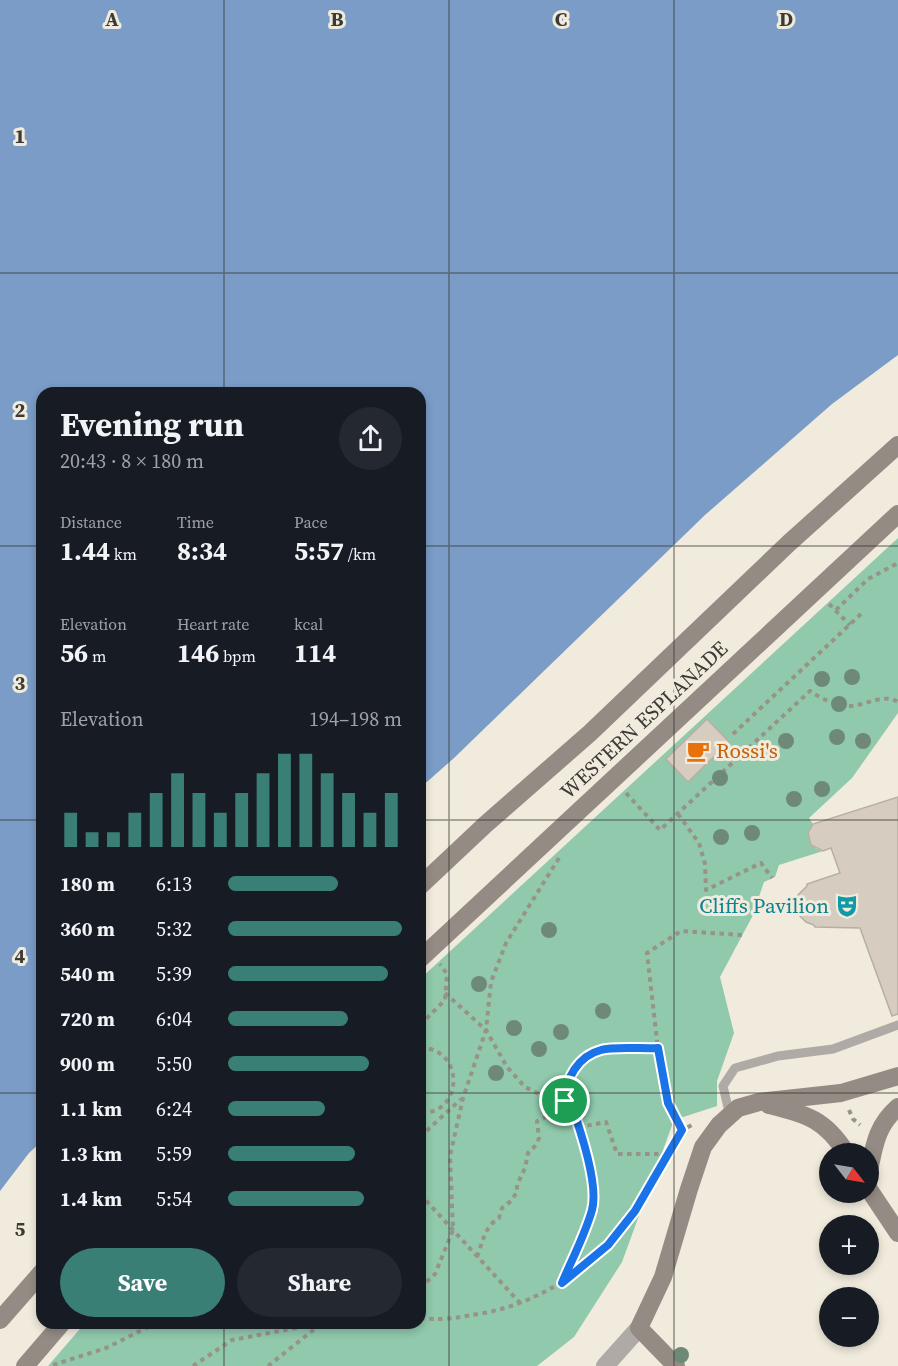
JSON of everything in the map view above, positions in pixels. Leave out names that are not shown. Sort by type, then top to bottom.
[{"type":"street","name":"WESTERN ESPLANADE","points":[[426,880],[486,824],[590,733],[789,543],[898,445]]},
{"type":"street","name":"WESTERN ESPLANADE","points":[[428,959],[898,514]]},
{"type":"street","points":[[605,1366],[639,1328],[663,1277],[688,1189],[703,1147],[729,1112],[759,1102],[841,1093],[898,1076]]},
{"type":"street","points":[[759,1102],[791,1110],[820,1122],[840,1143]]},
{"type":"street","points":[[874,1143],[888,1116],[898,1107]]},
{"type":"street","points":[[878,1203],[898,1233]]},
{"type":"street","points":[[0,1320],[36,1279]]},
{"type":"street","points":[[639,1328],[676,1366]]},
{"type":"street","points":[[24,1366],[57,1329]]},
{"type":"lane","points":[[729,1112],[723,1086],[735,1068],[778,1056],[833,1049],[898,1024]]},
{"type":"path","points":[[836,610],[868,579],[898,563]]},
{"type":"path","points":[[824,599],[850,625]]},
{"type":"path","points":[[733,734],[861,614]]},
{"type":"path","points":[[627,795],[660,830],[810,692],[826,701],[850,706],[884,699],[895,699],[898,702]]},
{"type":"path","points":[[678,814],[699,843],[705,864],[706,890],[761,863],[772,878]]},
{"type":"path","points":[[426,1282],[435,1274],[453,1230],[450,1156],[463,1098],[486,1030],[491,982],[506,943],[561,853]]},
{"type":"path","points":[[682,1130],[668,1103],[658,1048],[647,953],[681,932],[742,935]]},
{"type":"path","points":[[426,1019],[445,1000],[447,974],[428,959]]},
{"type":"path","points":[[445,993],[486,1030],[507,1067],[525,1087],[549,1099],[570,1101],[580,1127],[594,1193],[592,1209],[562,1283]]},
{"type":"path","points":[[477,1257],[484,1233],[491,1223],[499,1218],[502,1208],[517,1192],[517,1185],[525,1168],[528,1154],[539,1138],[537,1121],[546,1117],[565,1101],[565,1088],[572,1072],[583,1060],[601,1049],[658,1048]]},
{"type":"path","points":[[426,1049],[434,1050],[443,1056],[450,1064],[454,1074],[454,1085],[445,1104],[436,1110],[426,1112]]},
{"type":"path","points":[[841,1093],[853,1119],[875,1138]]},
{"type":"path","points":[[426,1132],[463,1098]]},
{"type":"path","points":[[445,1104],[450,1110]]},
{"type":"path","points":[[426,1319],[442,1321],[500,1310],[562,1283],[608,1245],[635,1211],[682,1130],[729,1112]]},
{"type":"path","points":[[580,1127],[606,1122],[617,1154],[668,1154]]},
{"type":"path","points":[[426,1201],[520,1303]]},
{"type":"path","points":[[49,1366],[106,1348],[144,1329]]},
{"type":"path","points":[[193,1366],[232,1341],[293,1329]]},
{"type":"path","points":[[268,1366],[315,1329]]},
{"type":"green space","points":[[898,538],[898,713],[852,778],[809,818],[813,824],[809,833],[809,841],[814,847],[823,851],[779,865],[775,877],[764,882],[752,917],[720,977],[734,1033],[717,1081],[717,1106],[674,1120],[622,1262],[574,1337],[537,1366],[48,1366],[80,1329],[426,1329],[426,973]]},
{"type":"water","points":[[0,0],[898,0],[898,355],[832,404],[705,515],[426,783],[426,387],[36,387],[36,1147],[0,1191]]},
{"type":"building","name":"Rossi's","points":[[707,719],[729,742],[688,782],[666,759]]},
{"type":"building","name":"Cliffs Pavilion","points":[[898,797],[898,1014],[892,1016],[860,928],[815,927],[800,916],[796,903],[798,895],[807,884],[840,873],[831,848],[823,851],[811,845],[808,833],[813,824]]},
{"type":"place","name":"Rossi's","points":[[698,751]]},
{"type":"place","name":"Cliffs Pavilion","points":[[847,906]]},
{"type":"route","points":[[658,1048],[668,1103],[682,1130],[635,1211],[608,1245],[562,1283],[592,1209],[594,1193],[580,1127],[570,1101],[565,1101],[565,1088],[572,1072],[583,1060],[601,1049],[658,1048]]}]
